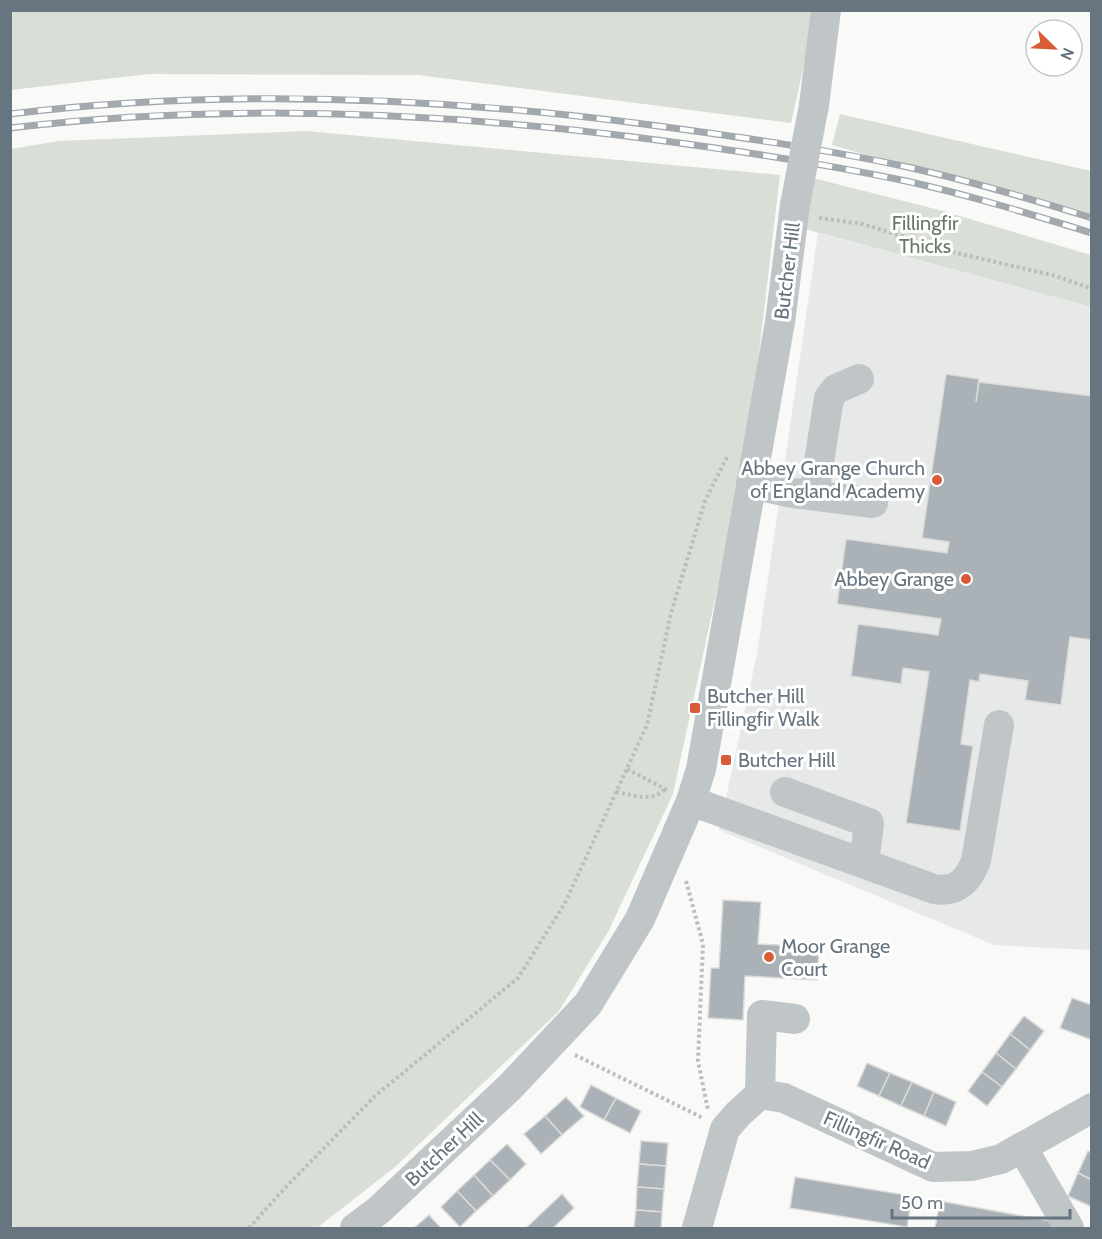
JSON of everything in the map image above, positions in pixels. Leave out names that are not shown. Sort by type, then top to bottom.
[{"type":"street","name":"Butcher Hill","points":[[356,1228],[379,1210],[510,1087],[588,1004],[640,919],[691,801],[703,758],[780,322],[795,210],[814,105],[826,10]]},
{"type":"street","points":[[814,494],[829,398],[836,389],[859,379]]},
{"type":"street","points":[[751,484],[792,493],[814,494],[865,504],[873,503]]},
{"type":"street","points":[[691,801],[934,889],[942,891],[952,889],[964,884],[972,872],[979,851],[999,725]]},
{"type":"street","points":[[785,792],[869,823],[864,864]]},
{"type":"street","points":[[697,1228],[718,1125],[738,1114],[760,1094],[762,1015],[795,1019]]},
{"type":"street","name":"Fillingfir Road","points":[[760,1094],[784,1098],[933,1167],[972,1166],[1001,1159],[1092,1108]]},
{"type":"street","points":[[1022,1147],[1069,1228]]},
{"type":"path","points":[[795,210],[863,224],[948,251],[1056,276],[1092,289]]},
{"type":"path","points":[[249,1228],[375,1096],[518,978],[565,903],[647,725],[671,613],[705,501],[730,451]]},
{"type":"path","points":[[627,769],[691,801]]},
{"type":"path","points":[[616,792],[643,797],[657,796],[664,789]]},
{"type":"path","points":[[671,851],[688,859],[684,870],[703,944],[698,1061],[718,1125]]},
{"type":"path","points":[[551,1043],[718,1125]]},
{"type":"shaded area","name":"Abbey Grange Church of England Academy","points":[[818,233],[1091,307],[1091,950],[994,945],[719,830],[757,654]]},
{"type":"green space","points":[[10,11],[816,11],[791,123],[418,75],[149,74],[11,90]]},
{"type":"green space","name":"Fillingfir Thicks","points":[[840,114],[1091,171],[1091,221],[832,145]]},
{"type":"green space","points":[[307,131],[780,175],[748,446],[673,794],[608,932],[559,1011],[395,1167],[317,1228],[11,1228],[11,149],[59,141]]},
{"type":"green space","name":"Fillingfir Thicks","points":[[813,178],[943,211],[1091,255],[1091,307],[805,229]]},
{"type":"building","name":"Abbey Grange","points":[[946,374],[979,379],[976,402],[979,382],[1092,396],[1092,640],[1070,637],[1061,705],[1025,700],[1028,681],[980,674],[979,682],[970,680],[961,744],[973,746],[960,831],[906,823],[929,672],[903,668],[901,684],[851,676],[858,624],[938,635],[941,619],[837,604],[846,539],[947,553],[949,542],[922,538]]},
{"type":"building","name":"Moor Grange Court","points":[[723,900],[761,902],[758,944],[819,947],[817,980],[745,976],[743,1020],[708,1018],[711,968],[719,968]]},
{"type":"building","points":[[1072,998],[1092,1005],[1092,1040],[1060,1028]]},
{"type":"building","points":[[1024,1016],[1044,1031],[1030,1050],[1010,1034]]},
{"type":"building","points":[[1010,1034],[1030,1050],[1016,1069],[996,1053]]},
{"type":"building","points":[[996,1053],[1016,1069],[1002,1087],[982,1072]]},
{"type":"building","points":[[867,1063],[890,1073],[879,1096],[857,1086]]},
{"type":"building","points":[[982,1072],[1002,1087],[987,1106],[968,1091]]},
{"type":"building","points":[[890,1073],[912,1082],[901,1106],[879,1096]]},
{"type":"building","points":[[912,1082],[934,1092],[924,1116],[901,1106]]},
{"type":"building","points":[[591,1085],[616,1098],[604,1120],[580,1107]]},
{"type":"building","points":[[934,1092],[956,1102],[946,1126],[924,1116]]},
{"type":"building","points":[[566,1097],[584,1116],[562,1135],[545,1116]]},
{"type":"building","points":[[616,1098],[641,1111],[630,1133],[604,1120]]},
{"type":"building","points":[[545,1116],[562,1135],[541,1154],[524,1134]]},
{"type":"building","points":[[641,1141],[668,1143],[666,1166],[639,1164]]},
{"type":"building","points":[[507,1144],[526,1164],[510,1180],[490,1160]]},
{"type":"building","points":[[1088,1151],[1092,1153],[1092,1180],[1078,1173]]},
{"type":"building","points":[[490,1160],[510,1180],[493,1196],[474,1175]]},
{"type":"building","points":[[639,1164],[666,1166],[664,1189],[637,1187]]},
{"type":"building","points":[[1078,1173],[1092,1180],[1092,1207],[1068,1196]]},
{"type":"building","points":[[474,1175],[493,1196],[476,1211],[457,1191]]},
{"type":"building","points":[[795,1177],[912,1196],[907,1227],[790,1208]]},
{"type":"building","points":[[637,1187],[664,1189],[662,1212],[636,1210]]},
{"type":"building","points":[[457,1191],[476,1211],[460,1227],[441,1207]]},
{"type":"building","points":[[562,1194],[574,1208],[553,1228],[526,1228]]},
{"type":"building","points":[[940,1201],[1056,1222],[1054,1228],[935,1228]]},
{"type":"building","points":[[636,1210],[662,1212],[661,1228],[634,1228]]},
{"type":"building","points":[[429,1215],[441,1228],[414,1228]]},
{"type":"railway","points":[[10,114],[170,101],[331,99],[411,102],[571,115],[750,139],[880,161],[980,185],[1092,218]]},
{"type":"railway","points":[[10,128],[91,120],[253,113],[415,117],[577,130],[813,163],[875,175],[930,186],[1092,233]]},
{"type":"place","name":"Abbey Grange Church of England Academy","points":[[937,480]]},
{"type":"place","name":"Abbey Grange","points":[[966,579]]},
{"type":"place","name":"Butcher Hill Fillingfir Walk","points":[[695,708]]},
{"type":"place","name":"Butcher Hill","points":[[726,760]]},
{"type":"place","name":"Moor Grange Court","points":[[769,957]]}]
